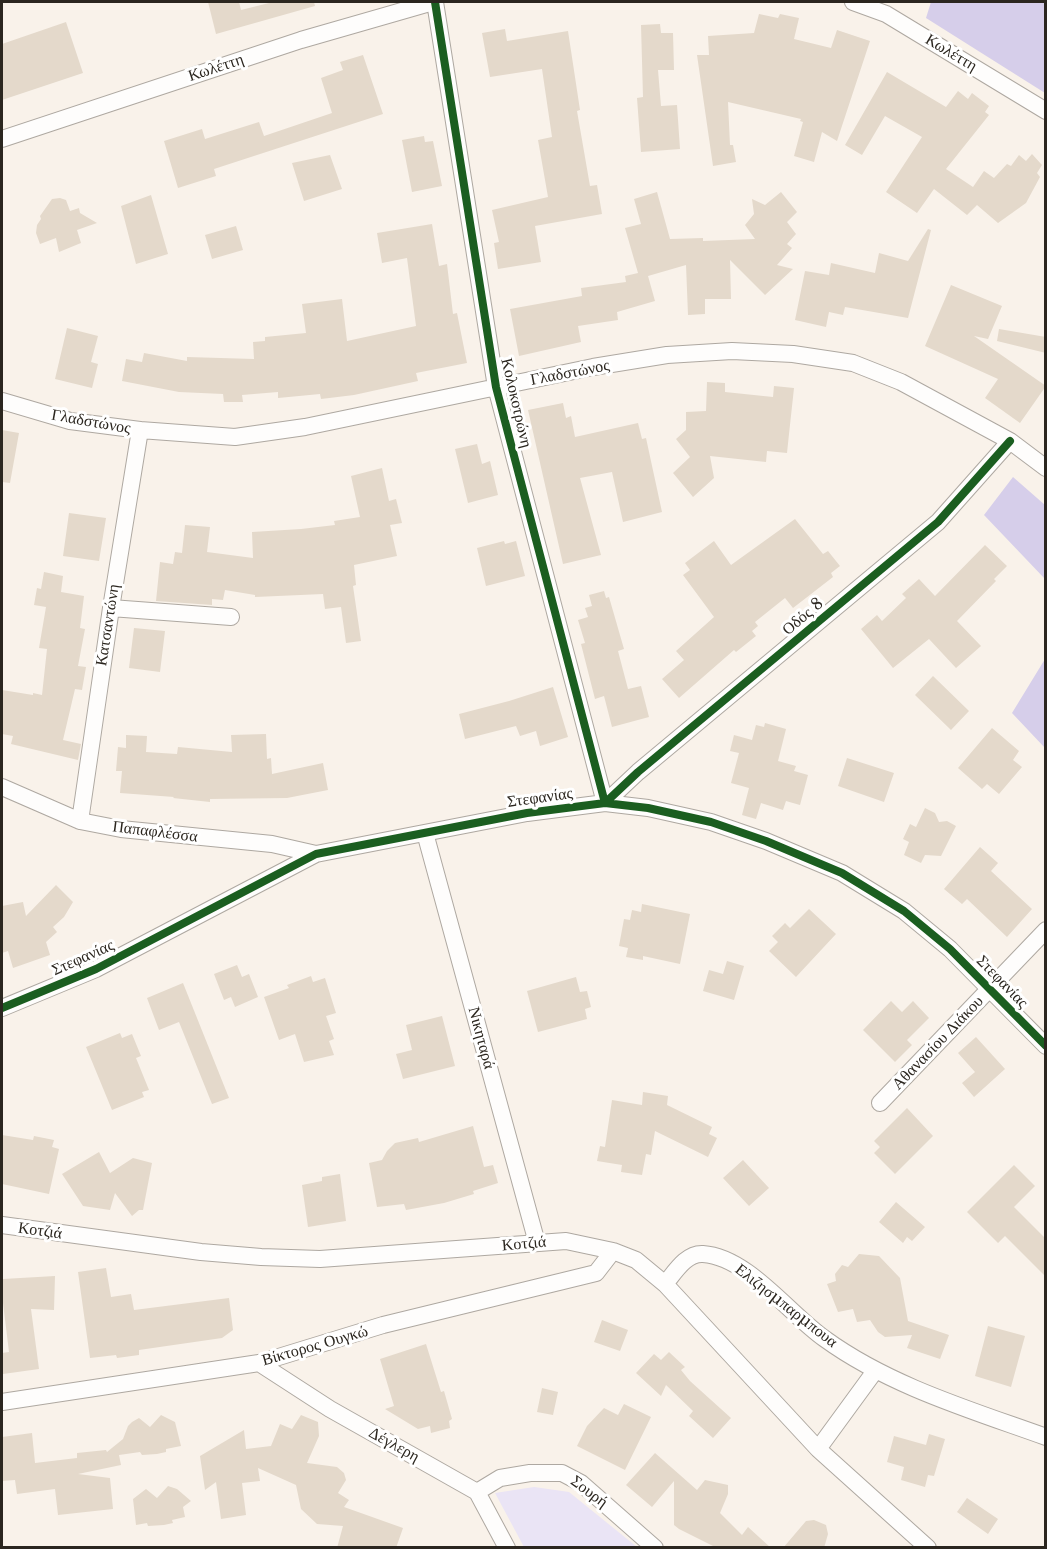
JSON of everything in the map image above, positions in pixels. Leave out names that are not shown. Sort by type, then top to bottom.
[{"type":"street","name":"Κωλέττη","points":[[2,139],[301,40],[434,2]]},
{"type":"street","name":"Κολοκοτρώνη","points":[[434,2],[496,387],[605,803]]},
{"type":"street","name":"Κωλέττη","points":[[853,2],[886,14],[1046,111]]},
{"type":"street","name":"Γλαδστώνος","points":[[2,401],[70,421],[140,430],[235,437],[305,427],[593,367],[667,355],[732,351],[793,354],[853,363],[902,382],[1010,441],[1046,468]]},
{"type":"street","name":"Κατσαντώνη","points":[[80,821],[140,430]]},
{"type":"street","name":"Οδός 8","points":[[605,803],[638,772],[939,522],[1010,441]]},
{"type":"street","points":[[111,608],[231,618]]},
{"type":"street","name":"Παπαφλέσσα","points":[[2,786],[80,821],[121,830],[272,844],[316,854]]},
{"type":"street","name":"Στεφανίας","points":[[2,1008],[96,969],[316,854],[527,813],[605,803],[648,808],[711,822],[766,841],[842,873],[904,911],[950,949],[1046,1047]]},
{"type":"street","name":"Νικηταρά","points":[[425,833],[537,1243]]},
{"type":"street","name":"Αθανασίου Διάκου","points":[[880,1103],[1046,930]]},
{"type":"street","name":"Κοτζιά","points":[[2,1225],[201,1252],[261,1257],[320,1259],[566,1240],[613,1251],[636,1260],[665,1284],[818,1449],[928,1548]]},
{"type":"street","name":"Βίκτορος Ουγκώ","points":[[2,1402],[259,1363],[383,1326],[596,1273],[613,1251]]},
{"type":"street","name":"Ελιζησμπαρμπουα","points":[[665,1284],[688,1258],[702,1254],[721,1258],[744,1270],[814,1331],[876,1371],[1046,1437]]},
{"type":"street","name":"Δέγλερη","points":[[259,1363],[330,1409],[477,1492]]},
{"type":"street","points":[[818,1449],[876,1371]]},
{"type":"street","name":"Σουρή","points":[[477,1492],[500,1478],[530,1473],[562,1473],[581,1483],[655,1548]]},
{"type":"street","points":[[477,1492],[507,1548]]},
{"type":"shaded area","points":[[931,2],[1045,2],[1045,93],[926,18]]},
{"type":"shaded area","points":[[1013,477],[1045,505],[1045,579],[984,515]]},
{"type":"shaded area","points":[[1045,659],[1045,748],[1012,713]]},
{"type":"shaded area","points":[[534,1487],[569,1492],[637,1547],[524,1547],[495,1493]]},
{"type":"building","points":[[208,2],[239,2],[241,10],[273,2],[314,2],[315,6],[216,34]]},
{"type":"building","points":[[759,14],[778,18],[780,14],[799,18],[794,39],[831,48],[837,30],[870,41],[837,141],[822,132],[814,162],[794,156],[803,122],[800,121],[801,119],[728,102],[730,145],[733,145],[736,162],[713,166],[697,55],[709,55],[708,36],[754,33]]},
{"type":"building","points":[[66,22],[83,73],[2,100],[2,44]]},
{"type":"building","points":[[660,24],[661,33],[673,33],[674,70],[658,70],[661,106],[677,105],[680,149],[641,152],[637,98],[643,97],[641,25]]},
{"type":"building","points":[[505,29],[507,41],[568,31],[580,110],[577,111],[590,186],[597,185],[602,214],[535,226],[541,262],[498,269],[494,243],[499,242],[492,210],[548,197],[538,140],[552,137],[542,69],[490,77],[482,33]]},
{"type":"building","points":[[363,55],[383,114],[214,169],[216,176],[178,188],[164,141],[202,129],[205,139],[259,122],[264,136],[332,113],[321,78],[343,70],[340,62]]},
{"type":"building","points":[[887,72],[946,107],[958,91],[968,99],[972,93],[989,106],[985,112],[989,115],[946,169],[973,187],[984,171],[994,178],[1007,164],[1011,166],[1019,155],[1026,161],[1032,154],[1042,165],[1037,173],[1040,177],[1026,203],[998,223],[977,205],[967,215],[934,189],[917,213],[886,192],[922,137],[885,116],[862,155],[845,145]]},
{"type":"building","points":[[424,136],[425,142],[433,141],[442,186],[412,192],[402,140]]},
{"type":"building","points":[[330,155],[342,189],[304,201],[292,163]]},
{"type":"building","points":[[657,192],[670,239],[703,238],[703,241],[755,239],[745,225],[754,214],[752,199],[765,205],[781,192],[797,212],[787,222],[796,234],[787,244],[792,248],[777,265],[793,269],[765,295],[730,260],[731,299],[705,299],[705,314],[688,315],[686,265],[648,276],[655,301],[617,312],[618,320],[578,326],[581,342],[519,356],[510,309],[582,296],[581,288],[626,282],[625,276],[638,273],[625,228],[641,224],[634,199]]},
{"type":"building","points":[[151,195],[168,254],[136,264],[121,206]]},
{"type":"building","points":[[52,199],[66,200],[70,211],[79,208],[80,213],[97,223],[77,230],[81,243],[59,252],[56,238],[40,244],[36,233],[40,216]]},
{"type":"building","points":[[432,224],[439,266],[447,264],[453,314],[457,313],[467,363],[416,373],[418,381],[354,395],[321,399],[320,394],[278,398],[278,392],[242,395],[243,402],[224,402],[223,394],[179,392],[122,381],[126,359],[142,362],[144,353],[187,361],[187,357],[254,359],[253,342],[265,341],[265,337],[306,333],[302,304],[342,299],[347,341],[416,326],[407,258],[382,263],[377,233]]},
{"type":"building","points":[[236,226],[243,250],[212,259],[205,235]]},
{"type":"building","points":[[928,229],[931,230],[908,318],[845,307],[843,315],[829,312],[826,327],[795,320],[805,271],[829,275],[831,263],[875,273],[879,253],[908,261]]},
{"type":"building","points":[[951,285],[1002,306],[988,339],[974,336],[1046,386],[1020,423],[985,398],[998,379],[925,346]]},
{"type":"building","points":[[67,328],[98,336],[91,362],[98,364],[92,388],[55,379]]},
{"type":"building","points":[[999,329],[1046,337],[1046,353],[997,341]]},
{"type":"building","points":[[707,382],[725,383],[725,392],[773,397],[774,386],[794,388],[787,453],[767,451],[766,462],[710,456],[714,478],[693,497],[673,473],[690,457],[676,439],[686,430],[686,412],[706,411]]},
{"type":"building","points":[[563,403],[566,418],[571,416],[575,437],[638,423],[642,439],[646,438],[662,512],[623,522],[612,472],[580,478],[601,555],[563,564],[528,410]]},
{"type":"building","points":[[2,430],[19,433],[10,483],[2,482]]},
{"type":"building","points":[[477,444],[482,464],[490,461],[498,495],[468,503],[455,449]]},
{"type":"building","points":[[382,468],[389,501],[396,499],[402,523],[390,525],[397,556],[354,565],[356,585],[353,586],[361,641],[346,643],[341,607],[325,609],[323,594],[255,597],[255,595],[225,590],[223,600],[212,599],[212,605],[156,601],[160,562],[173,564],[175,552],[182,553],[185,525],[210,527],[207,552],[253,558],[252,532],[335,525],[334,521],[360,517],[351,476]]},
{"type":"building","points":[[69,513],[106,518],[99,561],[63,556]]},
{"type":"building","points":[[795,519],[823,554],[828,551],[840,566],[831,573],[833,577],[793,608],[785,598],[755,622],[758,626],[752,631],[756,636],[736,652],[734,650],[679,698],[662,679],[684,660],[676,651],[714,617],[683,575],[690,570],[685,563],[714,541],[731,565]]},
{"type":"building","points":[[504,541],[505,544],[516,541],[525,576],[486,586],[477,548]]},
{"type":"building","points":[[985,545],[1007,566],[994,579],[996,581],[957,621],[981,646],[956,668],[929,639],[893,668],[861,629],[877,615],[882,621],[906,598],[902,594],[919,579],[935,596]]},
{"type":"building","points":[[44,572],[63,576],[61,592],[84,596],[80,628],[85,629],[78,666],[86,667],[82,690],[75,689],[63,740],[81,744],[78,760],[11,744],[13,736],[2,734],[2,690],[42,695],[47,649],[39,648],[46,607],[34,605],[37,588],[41,589]]},
{"type":"building","points":[[604,591],[606,598],[609,597],[624,649],[618,651],[628,689],[641,686],[649,717],[612,727],[604,696],[595,699],[581,644],[585,643],[578,620],[588,617],[585,608],[592,606],[589,595]]},
{"type":"building","points":[[134,628],[165,631],[160,672],[129,668]]},
{"type":"building","points":[[933,676],[969,711],[951,730],[915,695]]},
{"type":"building","points":[[553,687],[568,737],[540,746],[536,731],[520,736],[516,726],[465,739],[459,714]]},
{"type":"building","points":[[765,723],[786,729],[778,761],[796,766],[794,771],[808,775],[800,805],[786,801],[783,810],[761,803],[756,819],[742,815],[749,788],[731,783],[739,753],[730,751],[734,735],[752,740],[756,725],[764,727]]},
{"type":"building","points":[[992,728],[1019,751],[1013,760],[1022,767],[999,794],[987,784],[982,789],[958,768]]},
{"type":"building","points":[[266,734],[267,759],[271,758],[272,774],[323,763],[328,790],[287,798],[210,799],[210,802],[120,793],[122,771],[116,771],[118,747],[126,748],[126,735],[147,736],[146,752],[177,754],[178,747],[232,752],[231,735]]},
{"type":"building","points":[[847,758],[894,773],[884,802],[838,786]]},
{"type":"building","points":[[925,808],[935,813],[939,822],[947,821],[956,826],[941,856],[925,855],[921,863],[904,855],[909,842],[903,839],[910,824],[916,827]]},
{"type":"building","points":[[980,847],[998,863],[991,871],[1032,909],[1007,937],[967,899],[962,904],[944,889]]},
{"type":"building","points":[[56,885],[73,902],[64,917],[53,927],[57,932],[46,942],[50,955],[13,968],[8,951],[2,953],[2,906],[23,902],[26,916]]},
{"type":"building","points":[[642,904],[690,914],[680,964],[643,956],[643,960],[626,957],[628,948],[619,946],[624,919],[630,920],[632,910],[641,912]]},
{"type":"building","points":[[809,909],[836,934],[796,977],[769,951],[778,942],[772,936],[785,923],[790,928]]},
{"type":"building","points":[[727,961],[744,966],[734,1000],[703,991],[709,970],[723,974]]},
{"type":"building","points":[[237,965],[242,977],[249,974],[258,997],[235,1007],[231,997],[224,1000],[214,974]]},
{"type":"building","points":[[311,976],[313,982],[325,978],[336,1013],[326,1016],[334,1039],[329,1041],[334,1055],[304,1062],[295,1034],[279,1040],[264,997],[289,988],[287,985]]},
{"type":"building","points":[[576,977],[580,992],[587,991],[591,1007],[585,1009],[587,1019],[538,1032],[527,991]]},
{"type":"building","points":[[183,983],[229,1098],[212,1104],[179,1022],[159,1030],[147,998]]},
{"type":"building","points":[[891,1001],[902,1012],[913,1001],[929,1018],[907,1040],[912,1045],[895,1062],[863,1030]]},
{"type":"building","points":[[442,1016],[455,1066],[403,1079],[396,1054],[412,1050],[406,1025]]},
{"type":"building","points":[[120,1033],[122,1038],[132,1034],[141,1056],[136,1058],[149,1090],[142,1092],[144,1097],[112,1110],[86,1047]]},
{"type":"building","points":[[976,1037],[1005,1069],[974,1097],[962,1083],[975,1072],[958,1053]]},
{"type":"building","points":[[643,1092],[668,1096],[667,1105],[712,1127],[709,1134],[717,1138],[708,1157],[655,1131],[651,1155],[646,1154],[642,1175],[621,1172],[622,1165],[597,1161],[600,1146],[605,1147],[612,1100],[642,1105]]},
{"type":"building","points":[[907,1108],[933,1136],[895,1174],[874,1153],[880,1147],[874,1141]]},
{"type":"building","points":[[473,1126],[484,1167],[493,1165],[498,1183],[473,1191],[474,1194],[444,1203],[406,1210],[404,1204],[377,1207],[369,1163],[382,1160],[395,1143],[418,1138],[419,1142]]},
{"type":"building","points":[[2,1135],[33,1140],[34,1136],[54,1140],[52,1147],[59,1149],[49,1194],[2,1184]]},
{"type":"building","points":[[99,1152],[110,1173],[133,1158],[152,1163],[143,1210],[139,1210],[132,1216],[115,1193],[110,1210],[83,1206],[62,1174]]},
{"type":"building","points":[[743,1160],[769,1188],[749,1206],[723,1178]]},
{"type":"building","points":[[1014,1165],[1035,1186],[1014,1207],[1046,1239],[1046,1277],[1005,1236],[998,1243],[967,1212]]},
{"type":"building","points":[[340,1174],[346,1221],[308,1227],[302,1185],[322,1181],[322,1177]]},
{"type":"building","points":[[896,1202],[925,1227],[912,1241],[907,1237],[903,1243],[879,1222]]},
{"type":"building","points":[[859,1254],[879,1256],[900,1278],[908,1321],[949,1335],[940,1359],[907,1348],[912,1335],[885,1337],[878,1332],[870,1320],[857,1322],[853,1309],[838,1312],[827,1284],[836,1281],[835,1274],[842,1265],[848,1267]]},
{"type":"building","points":[[106,1268],[111,1297],[131,1294],[134,1310],[229,1298],[233,1330],[222,1338],[139,1350],[139,1355],[90,1358],[78,1272]]},
{"type":"building","points":[[55,1276],[54,1310],[31,1309],[39,1369],[3,1374],[2,1353],[9,1352],[3,1303],[3,1279]]},
{"type":"building","points":[[602,1320],[628,1330],[620,1351],[594,1342]]},
{"type":"building","points":[[988,1326],[1025,1336],[1011,1387],[975,1376]]},
{"type":"building","points":[[426,1344],[452,1419],[449,1421],[450,1428],[431,1433],[430,1426],[418,1429],[385,1409],[394,1406],[380,1359]]},
{"type":"building","points":[[669,1352],[685,1367],[681,1370],[690,1381],[731,1418],[713,1438],[689,1416],[693,1411],[666,1385],[661,1396],[636,1373],[654,1354],[661,1360]]},
{"type":"building","points":[[542,1388],[558,1392],[553,1415],[537,1412]]},
{"type":"building","points":[[624,1404],[651,1417],[625,1470],[577,1446],[587,1426],[604,1408],[618,1415]]},
{"type":"building","points":[[161,1415],[175,1422],[181,1446],[166,1449],[166,1452],[157,1454],[142,1455],[140,1452],[119,1455],[121,1465],[78,1474],[110,1478],[113,1509],[58,1515],[55,1489],[17,1494],[15,1480],[2,1481],[2,1437],[32,1433],[35,1463],[77,1458],[77,1453],[106,1450],[107,1452],[123,1439],[132,1422],[139,1418],[150,1427]]},
{"type":"building","points":[[301,1415],[318,1422],[319,1436],[307,1463],[337,1467],[344,1473],[346,1480],[338,1493],[349,1500],[344,1507],[403,1528],[396,1548],[337,1548],[343,1526],[317,1524],[301,1509],[296,1485],[258,1468],[260,1481],[242,1483],[246,1515],[221,1519],[216,1482],[205,1490],[200,1456],[244,1430],[246,1449],[271,1446],[280,1424],[292,1429]]},
{"type":"building","points":[[929,1434],[945,1439],[934,1476],[928,1475],[925,1487],[901,1480],[904,1467],[887,1462],[894,1436],[926,1445]]},
{"type":"building","points":[[655,1453],[697,1490],[705,1480],[728,1485],[728,1494],[720,1513],[742,1535],[748,1527],[771,1548],[717,1548],[679,1529],[674,1525],[674,1481],[652,1507],[626,1485]]},
{"type":"building","points":[[168,1486],[177,1489],[191,1501],[183,1507],[185,1517],[172,1520],[173,1523],[164,1525],[148,1526],[147,1523],[136,1525],[133,1499],[146,1489],[157,1498]]},
{"type":"building","points":[[967,1498],[998,1519],[988,1534],[957,1512]]},
{"type":"building","points":[[814,1520],[826,1525],[828,1534],[824,1548],[783,1548],[806,1521]]},
{"type":"cycle path","points":[[435,2],[496,387],[605,803],[638,772],[938,522],[1010,441]]},
{"type":"cycle path","points":[[2,1008],[96,969],[316,854],[527,813],[605,803],[648,808],[711,822],[766,841],[842,873],[904,911],[950,949],[1046,1046]]}]
